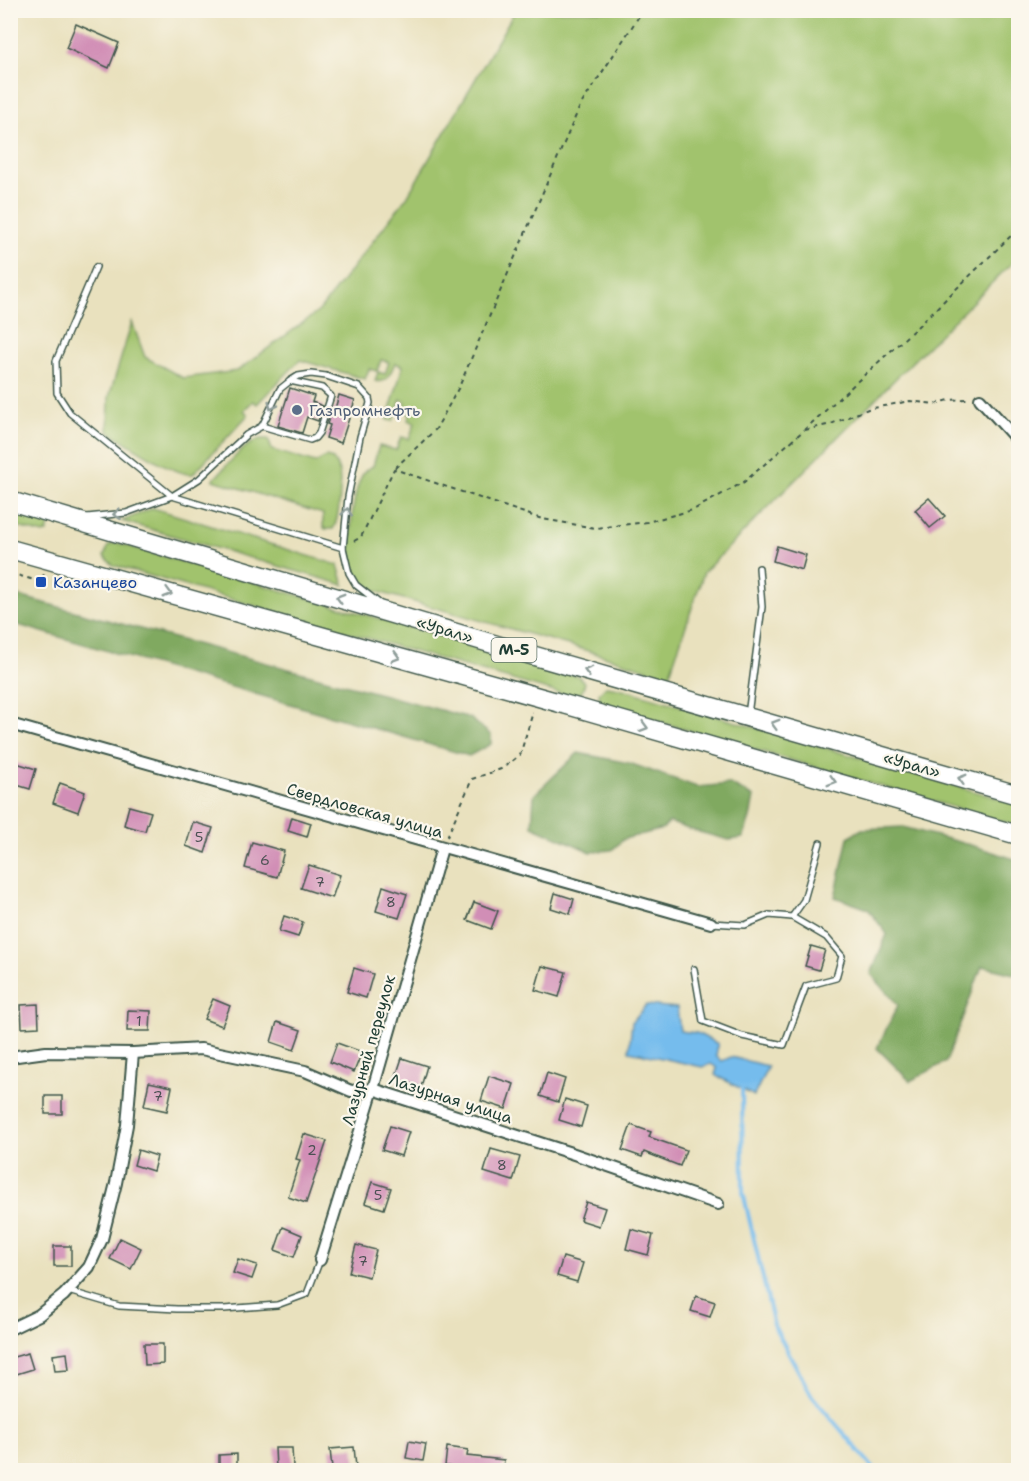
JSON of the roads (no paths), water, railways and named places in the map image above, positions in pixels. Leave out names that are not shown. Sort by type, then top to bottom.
[{"type":"main road","name":"«Урал»","points":[[10,501],[500,646],[1018,795]]},
{"type":"main road","name":"М-5","points":[[10,549],[1018,835]]},
{"type":"street","points":[[980,399],[1018,441]]},
{"type":"street","name":"Свердловская улица","points":[[10,724],[711,923]]},
{"type":"street","name":"Лазурный переулок","points":[[320,1260],[373,1089],[442,848]]},
{"type":"street","name":"Лазурная улица","points":[[10,1057],[46,1052],[133,1053],[201,1049],[304,1071],[351,1091],[373,1089],[574,1154],[718,1204]]},
{"type":"street","points":[[10,1329],[39,1315],[68,1291],[89,1267],[102,1239],[127,1125],[133,1053]]},
{"type":"lane","points":[[96,267],[56,361],[57,393],[70,413],[172,496],[343,548]]},
{"type":"lane","points":[[53,513],[89,517],[126,513],[172,496],[200,479],[246,435],[262,426],[280,389],[290,381],[298,376],[311,374],[326,376],[359,387],[366,392],[369,398],[370,404],[360,437],[348,497],[343,548],[349,573],[356,585],[392,613]]},
{"type":"lane","points":[[262,426],[310,440],[320,433],[331,396],[322,388],[290,381]]},
{"type":"lane","points":[[748,717],[762,607],[759,568]]},
{"type":"lane","points":[[792,917],[804,900],[820,843]]},
{"type":"lane","points":[[694,969],[703,1021],[741,1036],[784,1045],[806,986],[836,978],[842,956],[826,937],[792,917],[769,915],[745,925],[711,923]]},
{"type":"lane","points":[[68,1291],[119,1306],[224,1309],[277,1305],[307,1294],[320,1260]]},
{"type":"water","points":[[646,1005],[677,1008],[680,1031],[697,1033],[718,1044],[716,1056],[722,1061],[731,1057],[768,1066],[754,1096],[715,1075],[717,1068],[711,1064],[702,1067],[629,1051],[632,1022]]},
{"type":"waterway","points":[[742,1086],[743,1192],[774,1326],[812,1396],[875,1470]]},
{"type":"place","name":"Газпромнефть","points":[[297,410]]},
{"type":"place","name":"Казанцево","points":[[41,582]]}]
